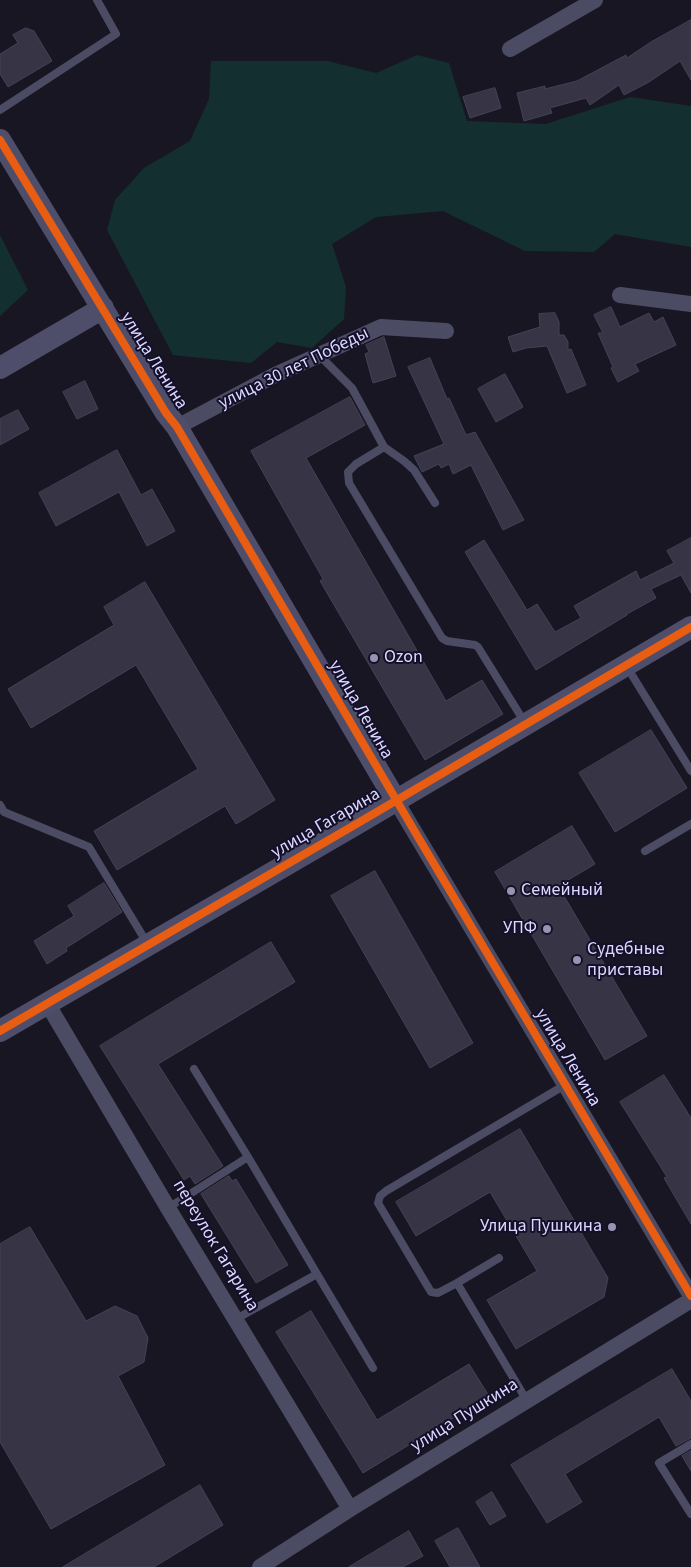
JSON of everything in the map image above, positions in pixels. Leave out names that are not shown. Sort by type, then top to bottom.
[{"type":"street","points":[[510,49],[595,0]]},
{"type":"street","name":"улица Ленина","points":[[0,140],[166,413],[177,427],[396,801],[691,1296]]},
{"type":"street","points":[[620,295],[691,304]]},
{"type":"street","points":[[0,368],[103,308]]},
{"type":"street","name":"улица 30 лет Победы","points":[[177,427],[275,375],[381,327],[446,332]]},
{"type":"street","name":"улица Гагарина","points":[[0,1031],[691,627]]},
{"type":"street","name":"переулок Гагарина","points":[[47,1003],[168,1208],[350,1509]]},
{"type":"street","name":"улица Пушкина","points":[[260,1567],[350,1509],[691,1300]]},
{"type":"lane","points":[[0,110],[116,34],[97,0]]},
{"type":"lane","points":[[319,355],[352,388],[384,447],[414,470],[435,503]]},
{"type":"lane","points":[[384,447],[356,464],[348,472],[349,483],[442,638],[447,641],[475,644],[478,647],[526,724]]},
{"type":"lane","points":[[626,665],[691,771]]},
{"type":"lane","points":[[0,805],[4,812],[89,847],[148,945]]},
{"type":"lane","points":[[645,851],[691,824]]},
{"type":"lane","points":[[194,1069],[374,1368]]},
{"type":"lane","points":[[499,1258],[438,1293],[431,1292],[378,1203],[380,1196],[565,1085]]},
{"type":"lane","points":[[168,1208],[248,1157]]},
{"type":"lane","points":[[236,1320],[317,1274]]},
{"type":"lane","points":[[457,1283],[527,1401]]},
{"type":"lane","points":[[691,1444],[660,1463],[691,1514]]},
{"type":"green space","points":[[417,55],[449,63],[467,121],[546,124],[630,97],[691,106],[691,247],[615,234],[594,252],[525,251],[443,211],[376,217],[332,244],[346,287],[344,319],[312,348],[277,342],[251,363],[173,355],[107,230],[115,200],[144,168],[190,141],[209,99],[211,61],[327,61],[376,73]]},
{"type":"green space","points":[[0,235],[28,290],[0,316]]},
{"type":"building","points":[[691,20],[691,80],[680,61],[649,82],[624,95],[619,85],[590,105],[586,98],[550,108],[552,113],[524,121],[517,93],[545,86],[545,89],[577,81],[626,55],[627,58],[651,42]]},
{"type":"building","points":[[26,28],[34,31],[52,61],[8,87],[0,74],[0,54],[18,43],[13,35]]},
{"type":"building","points":[[495,88],[501,108],[470,118],[463,97]]},
{"type":"building","points":[[611,307],[620,327],[649,313],[654,322],[663,317],[676,345],[635,364],[639,371],[618,382],[598,333],[603,333],[594,315]]},
{"type":"building","points":[[555,313],[559,322],[559,335],[564,335],[568,342],[568,350],[571,349],[586,385],[567,393],[547,346],[526,348],[513,352],[508,337],[540,327],[539,314]]},
{"type":"building","points":[[384,337],[396,376],[373,383],[365,354],[369,352],[366,345]]},
{"type":"building","points":[[430,358],[447,399],[449,398],[466,435],[475,432],[524,520],[503,530],[471,465],[453,474],[449,464],[441,468],[439,464],[422,472],[414,456],[444,444],[408,367]]},
{"type":"building","points":[[505,374],[523,407],[496,422],[478,389]]},
{"type":"building","points":[[85,381],[98,409],[77,419],[63,392]]},
{"type":"building","points":[[350,397],[365,425],[306,458],[446,701],[482,680],[503,714],[425,760],[320,581],[323,579],[251,451]]},
{"type":"building","points":[[18,410],[29,429],[0,445],[0,419]]},
{"type":"building","points":[[117,450],[141,495],[152,489],[175,531],[147,546],[119,492],[56,526],[39,493]]},
{"type":"building","points":[[691,538],[691,593],[681,575],[651,589],[656,598],[536,670],[465,552],[484,540],[527,610],[537,604],[555,632],[581,618],[574,606],[636,571],[640,580],[674,563],[667,551]]},
{"type":"building","points":[[145,582],[275,800],[236,824],[225,806],[117,870],[94,831],[198,769],[136,665],[31,728],[8,689],[114,625],[104,607]]},
{"type":"building","points":[[651,730],[687,788],[615,832],[579,773]]},
{"type":"building","points":[[572,826],[595,864],[558,886],[647,1036],[605,1060],[495,872]]},
{"type":"building","points":[[375,871],[473,1043],[430,1068],[331,896]]},
{"type":"building","points":[[104,883],[122,912],[66,948],[67,951],[47,964],[34,941],[74,916],[68,906]]},
{"type":"building","points":[[271,942],[295,982],[158,1064],[223,1166],[195,1184],[190,1176],[184,1180],[100,1046]]},
{"type":"building","points":[[664,1075],[691,1118],[691,1224],[664,1178],[667,1177],[620,1102]]},
{"type":"building","points":[[520,1129],[608,1278],[604,1297],[516,1349],[487,1300],[537,1271],[490,1192],[416,1236],[396,1202]]},
{"type":"building","points":[[229,1176],[232,1181],[236,1179],[288,1265],[256,1283],[201,1194]]},
{"type":"building","points":[[30,1227],[86,1321],[115,1306],[137,1316],[148,1338],[144,1362],[118,1376],[165,1465],[51,1529],[0,1442],[0,1244]]},
{"type":"building","points":[[311,1311],[377,1420],[469,1364],[489,1396],[363,1473],[276,1332]]},
{"type":"building","points":[[672,1369],[691,1401],[691,1438],[676,1446],[659,1417],[565,1474],[582,1502],[547,1523],[511,1465]]},
{"type":"building","points":[[691,1451],[691,1471],[682,1456]]},
{"type":"building","points":[[200,1485],[223,1525],[154,1567],[63,1567]]},
{"type":"building","points":[[492,1492],[506,1516],[490,1525],[476,1502]]},
{"type":"building","points":[[458,1528],[480,1567],[450,1567],[435,1541]]},
{"type":"building","points":[[409,1531],[423,1556],[403,1567],[349,1567]]},
{"type":"cycle path","points":[[0,140],[166,413],[177,427],[691,1296]]},
{"type":"cycle path","points":[[0,1031],[691,627]]},
{"type":"place","name":"Ozon","points":[[374,658]]},
{"type":"place","name":"Семейный","points":[[511,891]]},
{"type":"place","name":"УПФ","points":[[547,929]]},
{"type":"place","name":"Судебные приставы","points":[[577,960]]},
{"type":"place","name":"Улица Пушкина","points":[[612,1227]]}]
